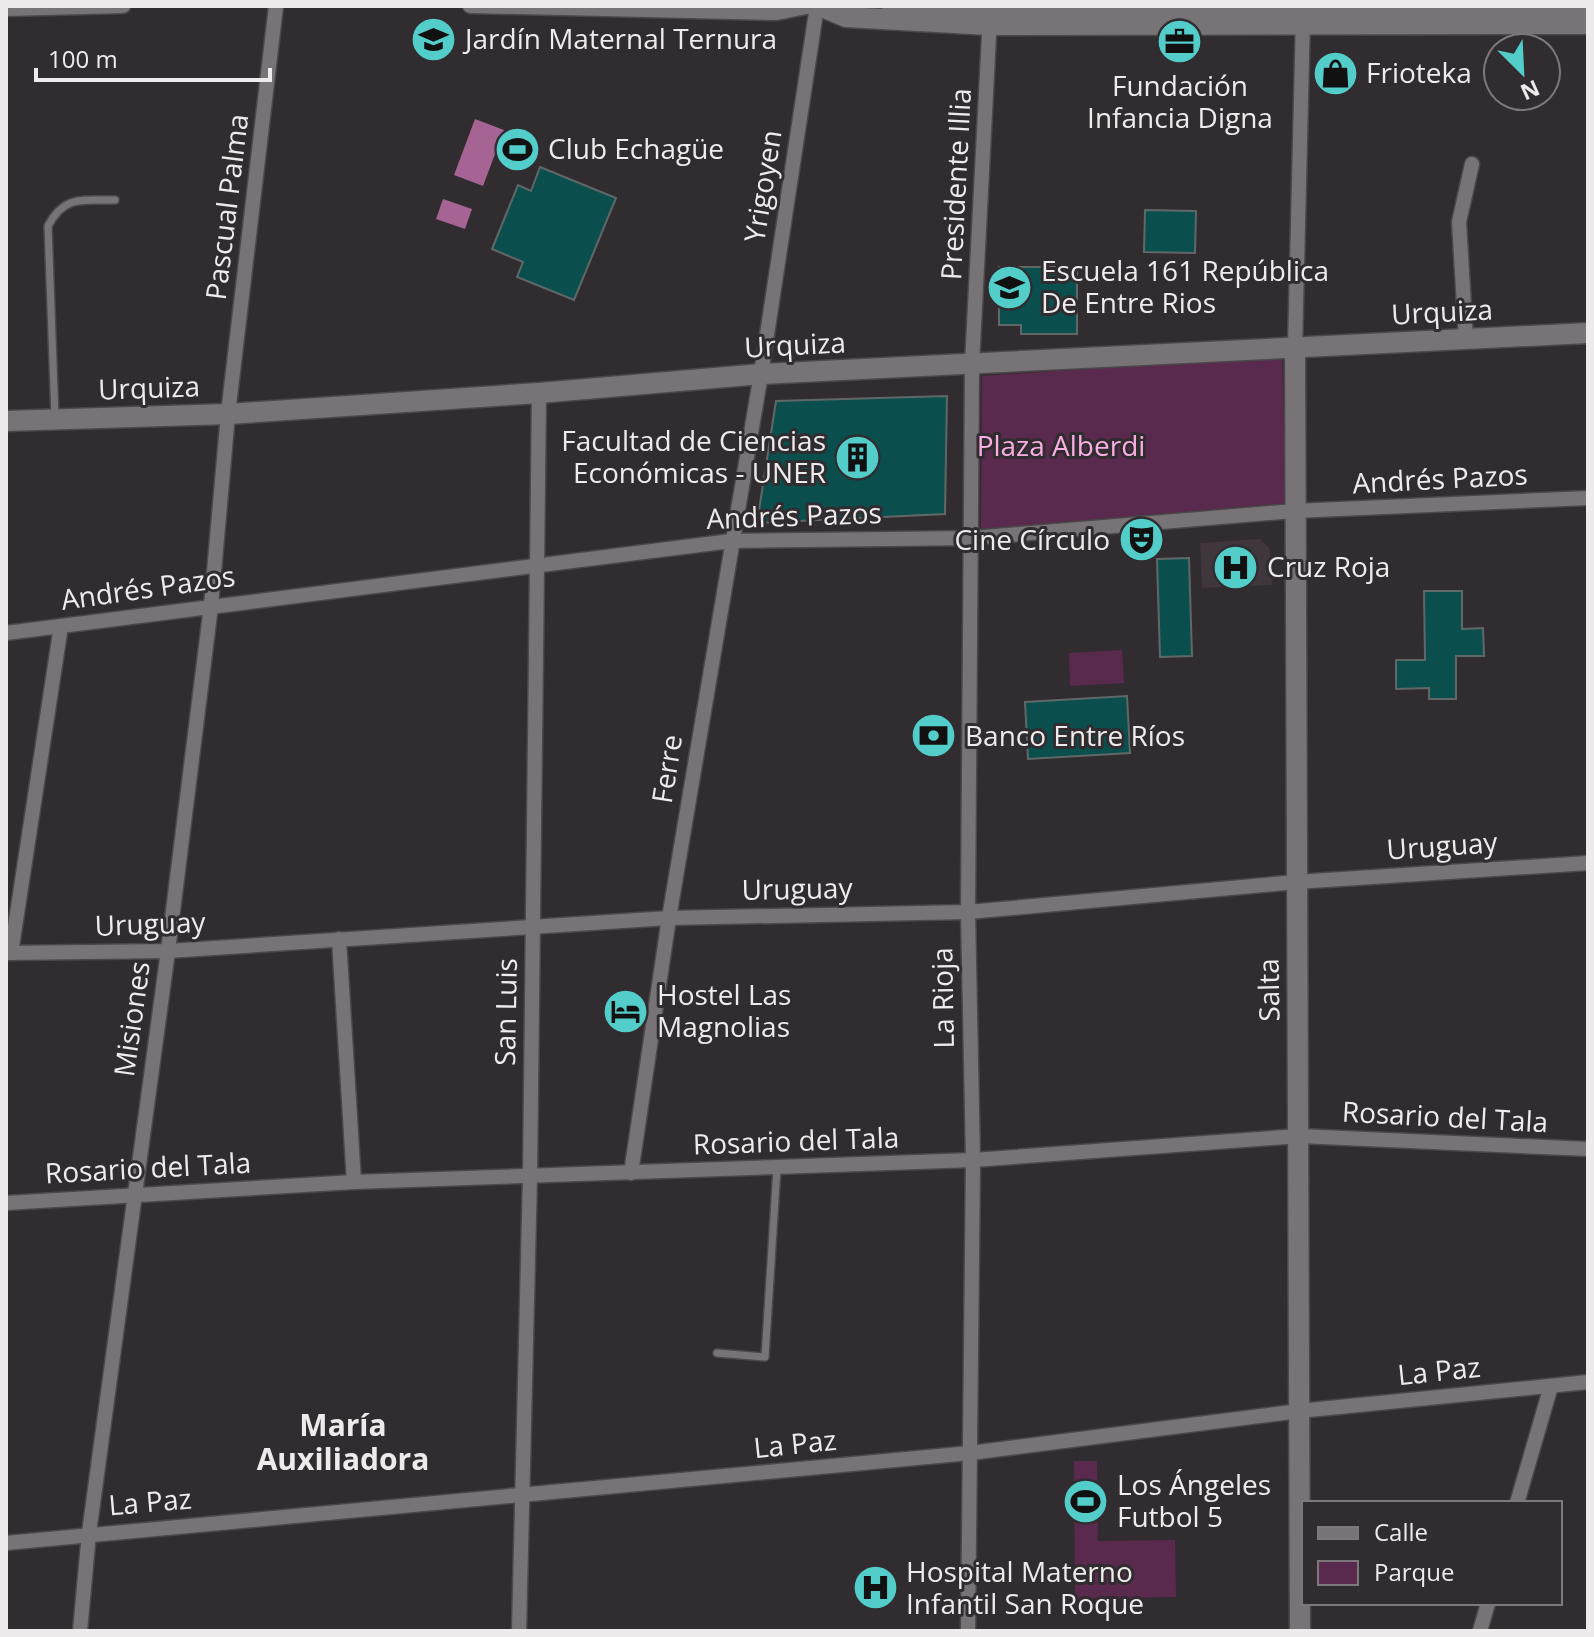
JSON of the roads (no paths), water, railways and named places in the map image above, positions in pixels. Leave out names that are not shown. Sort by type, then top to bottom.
[{"type":"street","points":[[6,9],[123,6]]},
{"type":"street","name":"Pascual Palma","points":[[228,414],[276,6]]},
{"type":"street","points":[[470,6],[777,13],[816,6],[846,17],[990,13],[1303,13],[1588,24]]},
{"type":"street","name":"Yrigoyen","points":[[761,374],[816,6]]},
{"type":"street","points":[[869,6],[990,13]]},
{"type":"street","points":[[1303,13],[1441,7],[1588,8]]},
{"type":"street","name":"Presidente Illia","points":[[972,364],[990,13]]},
{"type":"street","points":[[1295,348],[1303,13]]},
{"type":"street","points":[[1466,339],[1459,222],[1472,164]]},
{"type":"street","name":"Urquiza","points":[[6,421],[228,414],[761,374],[1588,333]]},
{"type":"street","name":"Salta","points":[[1295,348],[1300,1631]]},
{"type":"street","name":"La Rioja","points":[[968,1631],[973,1160],[968,912],[972,364]]},
{"type":"street","name":"Ferre","points":[[631,1173],[669,918],[761,374]]},
{"type":"street","name":"San Luis","points":[[519,1631],[530,1176],[539,393]]},
{"type":"street","name":"Misiones","points":[[80,1631],[89,1533],[211,606],[228,414]]},
{"type":"street","name":"Andrés Pazos","points":[[6,633],[731,541],[972,538],[1294,511],[1588,498]]},
{"type":"street","points":[[9,953],[61,626]]},
{"type":"street","name":"Uruguay","points":[[9,953],[168,951],[669,918],[968,912],[1296,882],[1588,863]]},
{"type":"street","points":[[339,939],[354,1182]]},
{"type":"street","name":"Rosario del Tala","points":[[6,1203],[354,1182],[973,1160],[1299,1136],[1588,1149]]},
{"type":"street","name":"La Paz","points":[[6,1543],[970,1453],[1299,1411],[1588,1382]]},
{"type":"street","points":[[1518,1501],[1551,1386]]},
{"type":"street","points":[[1480,1631],[1487,1605]]},
{"type":"lane","points":[[55,419],[48,226],[57,210],[73,201],[115,200]]},
{"type":"lane","points":[[717,1353],[765,1357],[777,1168]]},
{"type":"place","name":"Jardín Maternal Ternura","points":[[434,39]]},
{"type":"place","name":"Fundación Infancia Digna","points":[[1180,42]]},
{"type":"place","name":"Frioteka","points":[[1335,73]]},
{"type":"place","name":"Club Echagüe","points":[[517,149]]},
{"type":"place","name":"Escuela 161 República De Entre Rios","points":[[1010,287]]},
{"type":"place","name":"Facultad de Ciencias Económicas - UNER","points":[[857,457]]},
{"type":"place","name":"Cine Círculo","points":[[1141,540]]},
{"type":"place","name":"Cruz Roja","points":[[1236,567]]},
{"type":"place","name":"Banco Entre Ríos","points":[[934,736]]},
{"type":"place","name":"Hostel Las Magnolias","points":[[626,1011]]},
{"type":"place","name":"Los Ángeles Futbol 5","points":[[1086,1501]]},
{"type":"place","name":"Hospital Materno Infantil San Roque","points":[[875,1588]]},
{"type":"district","name":"María Auxiliadora","points":[[343,1443]]},
{"type":"park label","name":"Plaza Alberdi","points":[[1061,446]]}]
